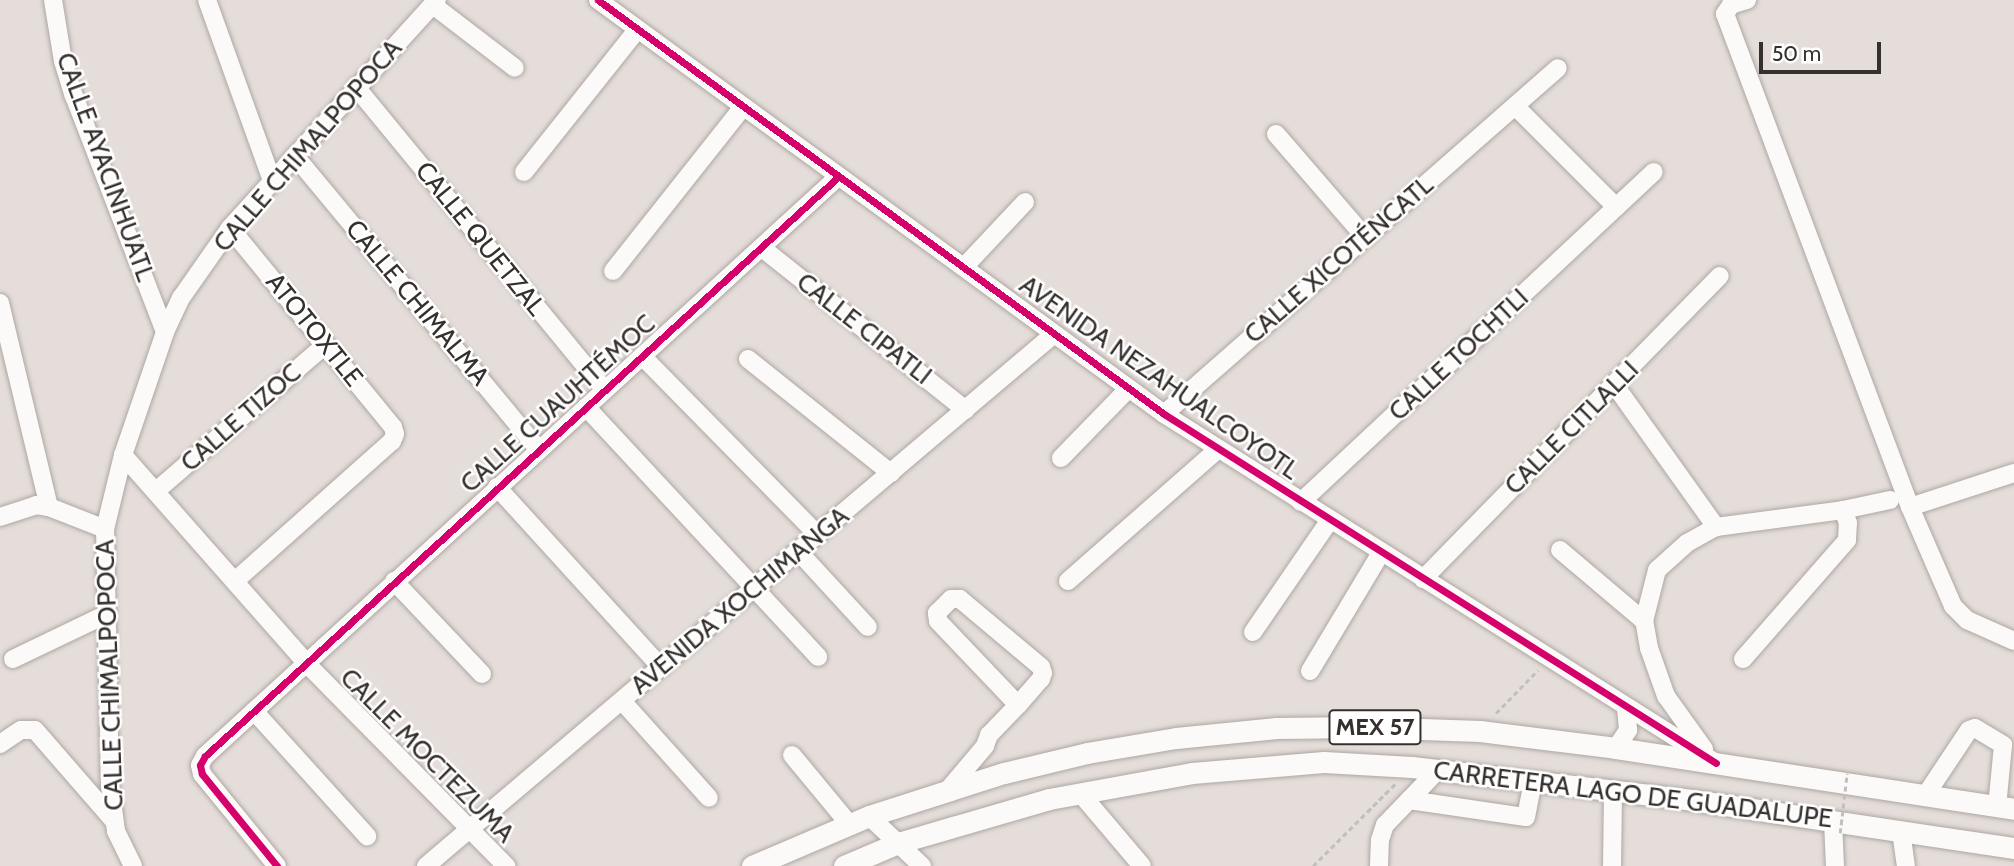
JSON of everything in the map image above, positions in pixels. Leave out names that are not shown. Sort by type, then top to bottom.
[{"type":"main road","name":"CARRETERA LAGO DE GUADALUPE","points":[[752,866],[869,816],[1004,774],[1087,753],[1176,738],[1277,728],[1363,727],[1480,731],[1616,748],[2006,808]]},
{"type":"main road","name":"CARRETERA LAGO DE GUADALUPE","points":[[850,865],[898,843],[1049,799],[1192,773],[1324,762],[1412,767],[1533,781],[1613,791],[1836,827],[1901,831],[2014,848]]},
{"type":"street","name":"CALLE AYACINHUATL","points":[[52,0],[63,61],[74,96],[165,332]]},
{"type":"street","points":[[207,0],[272,181]]},
{"type":"street","name":"AVENIDA NEZAHUALCOYOTL","points":[[598,0],[1164,414],[1626,709],[1716,763]]},
{"type":"street","points":[[1747,0],[1731,5],[1725,14],[1910,506],[1952,606],[1967,620],[2014,641]]},
{"type":"street","name":"CALLE CHIMALPOPOCA","points":[[132,866],[116,831],[110,786],[105,529],[123,455],[165,332],[181,298],[230,228],[435,2]]},
{"type":"street","points":[[435,2],[516,68]]},
{"type":"street","points":[[524,172],[637,30]]},
{"type":"street","name":"CALLE XICOTÉNCATL","points":[[1164,414],[1558,68]]},
{"type":"street","name":"CALLE QUETZAL","points":[[356,87],[605,390]]},
{"type":"street","points":[[1515,106],[1616,208]]},
{"type":"street","points":[[613,271],[743,107]]},
{"type":"street","points":[[1276,134],[1365,237]]},
{"type":"street","name":"CALLE CHIMALMA","points":[[295,156],[539,450]]},
{"type":"street","name":"CALLE TOCHTLI","points":[[1301,502],[1654,172]]},
{"type":"street","name":"CALLE CUAUHTÉMOC","points":[[277,866],[202,774],[200,765],[205,756],[838,177]]},
{"type":"street","points":[[964,267],[1025,202]]},
{"type":"street","name":"ATOTOXTLE","points":[[230,228],[393,427],[395,435],[392,441],[234,581]]},
{"type":"street","name":"CALLE CIPATLI","points":[[761,248],[966,410]]},
{"type":"street","name":"CALLE CITLALLI","points":[[1423,579],[1720,276]]},
{"type":"street","points":[[1,308],[49,507]]},
{"type":"street","name":"AVENIDA XOCHIMANGA","points":[[426,866],[1054,334]]},
{"type":"street","name":"CALLE TIZOC","points":[[156,491],[325,345]]},
{"type":"street","points":[[642,356],[818,535]]},
{"type":"street","points":[[748,359],[891,473]]},
{"type":"street","points":[[1614,384],[1716,527]]},
{"type":"street","points":[[1061,458],[1128,389]]},
{"type":"street","points":[[586,407],[818,657]]},
{"type":"street","points":[[1068,581],[1217,449]]},
{"type":"street","name":"CALLE MOCTEZUMA","points":[[123,455],[307,664],[506,866]]},
{"type":"street","points":[[1910,506],[2014,473]]},
{"type":"street","points":[[497,488],[661,667]]},
{"type":"street","points":[[1716,763],[1687,730],[1666,696],[1656,673],[1644,621],[1657,570],[1687,543],[1716,527],[1843,510],[1890,500]]},
{"type":"street","points":[[0,517],[22,507],[49,507],[105,529]]},
{"type":"street","points":[[1743,659],[1847,540],[1848,523],[1843,510]]},
{"type":"street","points":[[1253,632],[1330,520]]},
{"type":"street","points":[[1560,550],[1644,621]]},
{"type":"street","points":[[798,551],[868,626]]},
{"type":"street","points":[[1310,671],[1381,553]]},
{"type":"street","points":[[394,581],[482,674]]},
{"type":"street","points":[[947,791],[985,746],[989,735],[1018,705],[1041,679],[1041,667],[960,599],[951,599],[937,613],[938,621],[1018,705]]},
{"type":"street","points":[[13,659],[105,615]]},
{"type":"street","points":[[622,701],[709,798]]},
{"type":"street","points":[[1616,748],[1628,730],[1626,709]]},
{"type":"street","points":[[254,711],[367,836]]},
{"type":"street","points":[[1925,796],[1969,730],[1975,728],[2003,745],[2006,808]]},
{"type":"street","points":[[0,744],[21,730],[35,730],[115,822]]},
{"type":"street","points":[[985,746],[1004,774]]},
{"type":"street","points":[[792,755],[849,824]]},
{"type":"street","points":[[1379,866],[1380,840],[1385,825],[1438,770]]},
{"type":"street","points":[[1409,800],[1526,817],[1533,781]]},
{"type":"street","points":[[1612,866],[1613,791]]},
{"type":"street","points":[[1081,794],[1142,866]]},
{"type":"street","points":[[869,816],[922,866]]},
{"type":"street","points":[[1835,866],[1836,827]]},
{"type":"street","points":[[1901,831],[1906,866]]},
{"type":"path","points":[[1503,705],[1549,660]]},
{"type":"path","points":[[1313,866],[1412,767]]},
{"type":"path","points":[[1836,827],[1847,773]]},
{"type":"cycle path","points":[[598,0],[1164,414],[1716,763]]},
{"type":"cycle path","points":[[277,866],[202,774],[200,765],[205,756],[838,177]]}]
